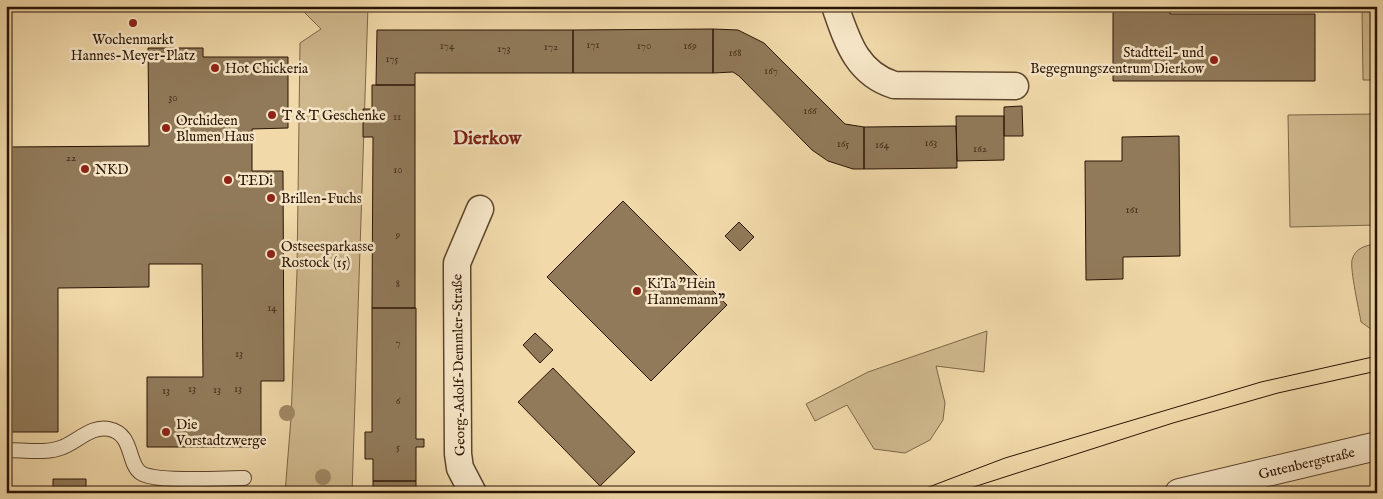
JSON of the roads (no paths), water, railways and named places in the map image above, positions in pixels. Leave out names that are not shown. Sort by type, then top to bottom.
[{"type":"street","points":[[835,6],[852,50],[860,64],[881,81],[894,85],[1015,86]]},
{"type":"street","name":"Georg-Adolf-Demmler-Straße","points":[[473,493],[460,468],[458,454],[457,263],[480,209]]},
{"type":"street","name":"Gutenbergstraße","points":[[1179,493],[1377,446]]},
{"type":"lane","points":[[6,450],[51,450],[63,448],[90,431],[99,428],[110,429],[121,435],[130,448],[134,462],[140,472],[155,478],[244,478]]},
{"type":"tram line","points":[[913,493],[1005,458],[1261,382],[1377,356]]},
{"type":"tram line","points":[[955,493],[1173,423],[1278,393],[1377,371]]},
{"type":"place","name":"Wochenmarkt Hannes-Meyer-Platz","points":[[133,23]]},
{"type":"place","name":"Stadtteil- und Begegnungszentrum Dierkow","points":[[1214,60]]},
{"type":"place","name":"Hot Chickeria","points":[[215,68]]},
{"type":"place","name":"T & T Geschenke","points":[[272,115]]},
{"type":"place","name":"Orchideen Blumen Haus","points":[[166,128]]},
{"type":"place","name":"NKD","points":[[85,169]]},
{"type":"place","name":"TEDi","points":[[228,180]]},
{"type":"place","name":"Brillen-Fuchs","points":[[271,198]]},
{"type":"place","name":"Ostseesparkasse Rostock (15)","points":[[271,254]]},
{"type":"place","name":"KiTa \"Hein Hannemann\"","points":[[637,291]]},
{"type":"place","name":"Die Vorstadtzwerge","points":[[166,432]]},
{"type":"district","name":"Dierkow","points":[[487,137]]}]
